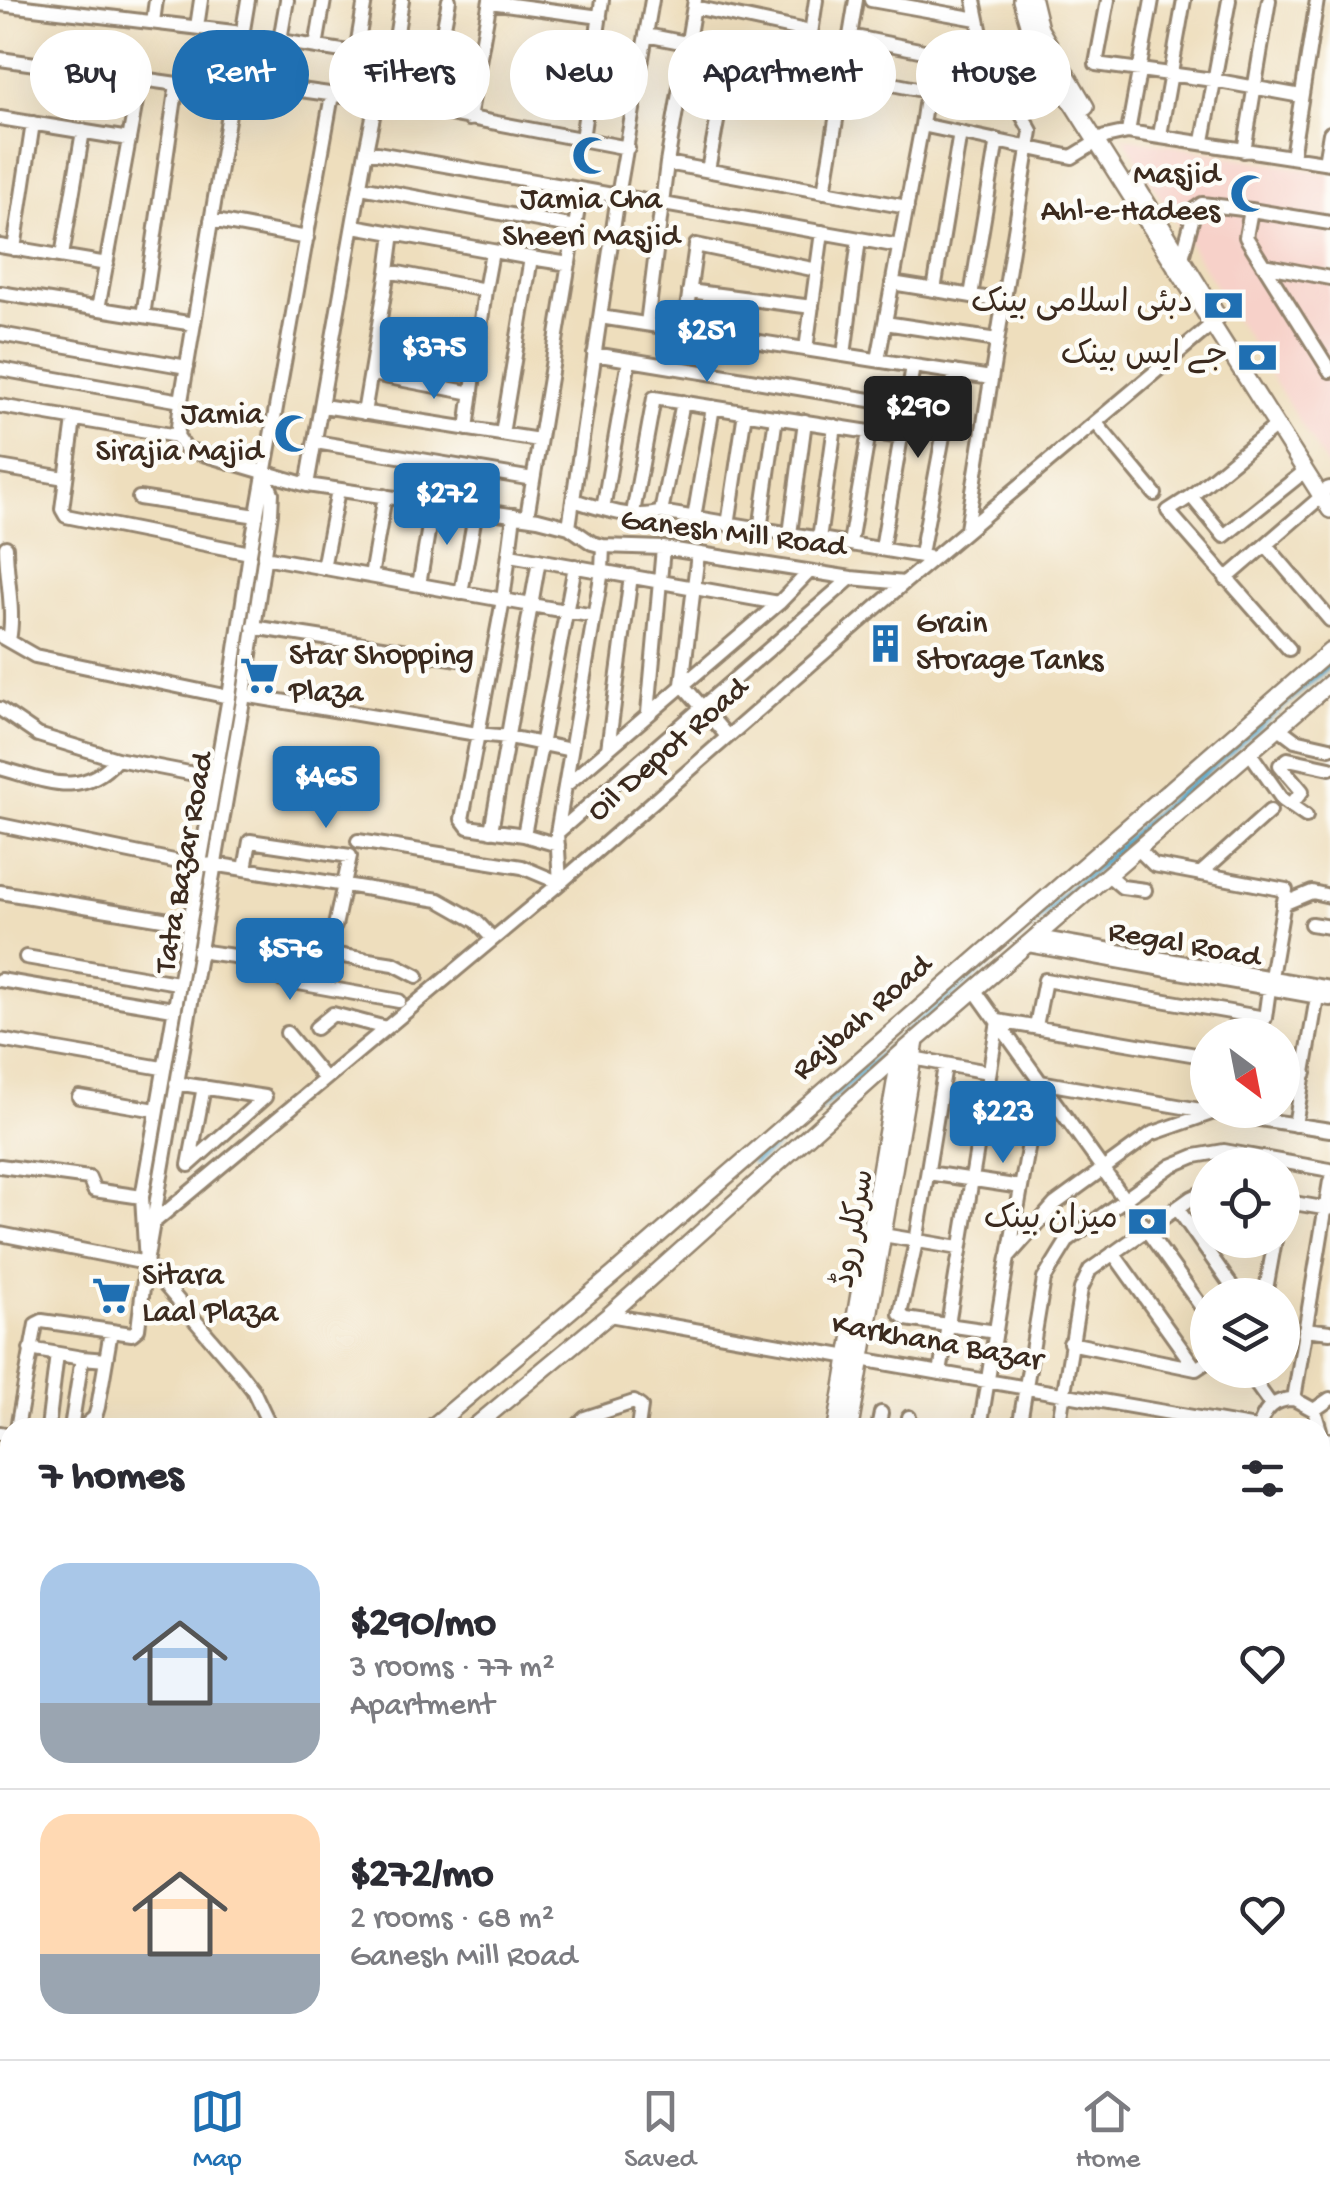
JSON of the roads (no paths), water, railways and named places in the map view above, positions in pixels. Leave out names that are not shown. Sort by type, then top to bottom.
[{"type":"main road","points":[[1021,0],[1032,37],[1182,258],[1276,426],[1328,496]]},
{"type":"main road","points":[[1033,0],[1040,28],[1101,139],[1328,496]]},
{"type":"main road","name":"Rajbah Road","points":[[443,1418],[614,1274],[782,1142],[1266,727],[1330,651]]},
{"type":"main road","name":"Rajbah Road","points":[[485,1418],[609,1315],[782,1142],[907,1056],[916,1040],[1250,754],[1266,727],[1328,690]]},
{"type":"main road","points":[[839,1418],[855,1358],[894,1091],[907,1056]]},
{"type":"main road","name":"سرکلر روڈ","points":[[851,1418],[855,1358],[883,1235],[907,1056]]},
{"type":"main road","points":[[874,1080],[894,1091]]},
{"type":"street","points":[[152,22],[156,0]]},
{"type":"street","points":[[197,27],[201,0]]},
{"type":"street","points":[[243,30],[248,0]]},
{"type":"street","points":[[282,30],[287,0]]},
{"type":"street","points":[[316,47],[324,0]]},
{"type":"street","points":[[359,30],[364,0]]},
{"type":"street","points":[[397,30],[402,0]]},
{"type":"street","points":[[443,30],[449,0]]},
{"type":"street","points":[[582,140],[602,0]]},
{"type":"street","points":[[647,30],[652,0]]},
{"type":"street","points":[[811,30],[816,0]]},
{"type":"street","points":[[851,30],[856,0]]},
{"type":"street","points":[[871,0],[977,19]]},
{"type":"street","points":[[974,0],[980,30]]},
{"type":"street","points":[[1108,0],[1096,64],[1301,96]]},
{"type":"street","points":[[1128,132],[1152,0]]},
{"type":"street","points":[[1160,135],[1184,0]]},
{"type":"street","points":[[1202,141],[1229,0]]},
{"type":"street","points":[[1244,151],[1269,0]]},
{"type":"street","points":[[1292,157],[1317,0]]},
{"type":"street","points":[[485,30],[490,1],[600,17]]},
{"type":"street","points":[[690,30],[694,3],[803,30]]},
{"type":"street","points":[[0,4],[220,30]]},
{"type":"street","points":[[309,46],[329,49]]},
{"type":"street","points":[[0,59],[30,63]]},
{"type":"street","name":"Tata Bazar Road","points":[[146,1263],[142,1197],[162,1068],[187,923],[206,865],[244,695],[253,626],[256,516],[329,112]]},
{"type":"street","points":[[0,118],[130,139]]},
{"type":"street","points":[[143,316],[172,118]]},
{"type":"street","points":[[98,308],[133,120]]},
{"type":"street","points":[[0,406],[177,436],[228,120]]},
{"type":"street","points":[[307,485],[366,151],[375,120]]},
{"type":"street","points":[[474,120],[628,148]]},
{"type":"street","points":[[569,527],[632,120]]},
{"type":"street","points":[[647,324],[674,120]]},
{"type":"street","points":[[708,170],[717,120]]},
{"type":"street","points":[[824,192],[836,120]]},
{"type":"street","points":[[878,360],[923,120]]},
{"type":"street","points":[[967,530],[1031,131],[1025,120]]},
{"type":"street","points":[[33,123],[7,248],[107,264]]},
{"type":"street","points":[[922,126],[1072,157],[1101,139],[1128,132],[1327,162],[1330,133]]},
{"type":"street","points":[[62,256],[82,131]]},
{"type":"street","points":[[934,290],[960,133]]},
{"type":"street","points":[[971,296],[997,140]]},
{"type":"street","points":[[366,151],[899,246]]},
{"type":"street","points":[[667,163],[906,207]]},
{"type":"street","points":[[360,187],[574,227]]},
{"type":"street","points":[[581,190],[533,478],[510,555],[462,820],[468,827],[558,839],[850,578]]},
{"type":"street","points":[[1182,258],[1195,210],[1202,204],[1330,223]]},
{"type":"street","points":[[1251,210],[1246,237],[1330,371]]},
{"type":"street","points":[[211,220],[307,238]]},
{"type":"street","points":[[354,226],[569,264]]},
{"type":"street","points":[[364,412],[393,232]]},
{"type":"street","points":[[806,349],[822,232]]},
{"type":"street","points":[[844,355],[859,239]]},
{"type":"street","points":[[684,330],[696,244],[817,270]]},
{"type":"street","points":[[467,429],[492,252]]},
{"type":"street","points":[[502,434],[532,258]]},
{"type":"street","points":[[1263,265],[1330,278]]},
{"type":"street","points":[[388,271],[486,290]]},
{"type":"street","points":[[892,283],[1003,301]]},
{"type":"street","points":[[689,291],[812,308]]},
{"type":"street","points":[[0,293],[194,324]]},
{"type":"street","points":[[600,317],[991,378]]},
{"type":"street","name":"Oil Depot Road","points":[[153,1223],[560,883],[904,583],[927,556],[967,530],[1215,322]]},
{"type":"street","points":[[885,323],[998,340]]},
{"type":"street","points":[[0,334],[187,367]]},
{"type":"street","points":[[594,354],[906,406]]},
{"type":"street","points":[[603,510],[629,360]]},
{"type":"street","points":[[882,548],[913,366]]},
{"type":"street","points":[[0,370],[181,401]]},
{"type":"street","points":[[573,500],[603,510],[650,516],[662,512],[927,556],[955,372]]},
{"type":"street","points":[[372,374],[472,393]]},
{"type":"street","points":[[633,513],[654,398],[901,437]]},
{"type":"street","points":[[662,512],[682,402]]},
{"type":"street","points":[[322,406],[539,440]]},
{"type":"street","points":[[694,518],[713,407]]},
{"type":"street","points":[[728,525],[746,412]]},
{"type":"street","points":[[760,530],[776,417]]},
{"type":"street","points":[[74,420],[62,509],[66,516],[324,568],[594,616]]},
{"type":"street","points":[[790,534],[804,422]]},
{"type":"street","points":[[1096,423],[1156,494]]},
{"type":"street","points":[[819,539],[835,426]]},
{"type":"street","points":[[1276,426],[1192,496],[1168,511],[1289,649]]},
{"type":"street","points":[[850,544],[869,432]]},
{"type":"street","name":"Ganesh Mill Road","points":[[177,436],[186,449],[264,474],[307,485],[520,516],[569,527],[603,546],[663,548],[904,583]]},
{"type":"street","points":[[316,442],[533,478]]},
{"type":"street","points":[[0,467],[66,478]]},
{"type":"street","points":[[1192,496],[1224,536],[1306,471]]},
{"type":"street","name":"Tata Bazar Road","points":[[111,1331],[132,1334],[138,1329],[198,950],[215,778],[272,494],[264,474]]},
{"type":"street","points":[[324,568],[338,490]]},
{"type":"street","points":[[371,576],[385,496]]},
{"type":"street","points":[[1226,580],[1328,496]]},
{"type":"street","points":[[139,498],[256,516]]},
{"type":"street","points":[[419,585],[432,503]]},
{"type":"street","points":[[461,593],[476,510]]},
{"type":"street","points":[[1266,545],[1330,620]]},
{"type":"street","points":[[6,546],[12,624],[4,638],[35,656],[229,697]]},
{"type":"street","points":[[358,840],[522,868],[560,883],[558,839],[603,546]]},
{"type":"street","points":[[648,714],[663,548]]},
{"type":"street","points":[[698,554],[682,684],[727,736]]},
{"type":"street","points":[[510,555],[779,603]]},
{"type":"street","points":[[491,831],[540,560]]},
{"type":"street","points":[[524,835],[575,566]]},
{"type":"street","points":[[565,786],[810,572]]},
{"type":"street","points":[[608,749],[631,576]]},
{"type":"street","points":[[253,626],[459,659]]},
{"type":"street","points":[[244,695],[542,742],[571,750]]},
{"type":"street","points":[[0,710],[38,735],[117,760],[215,778]]},
{"type":"street","points":[[1266,727],[1295,740],[1330,748]]},
{"type":"street","points":[[1250,754],[1270,784],[1306,816]]},
{"type":"street","points":[[1291,805],[1302,791],[1280,766],[1288,759],[1330,768]]},
{"type":"street","points":[[0,768],[69,784],[100,777],[117,760]]},
{"type":"street","points":[[1200,874],[1270,811]]},
{"type":"street","points":[[0,825],[206,865],[439,900],[476,921],[493,939]]},
{"type":"street","points":[[246,869],[250,842],[350,856],[334,926]]},
{"type":"street","points":[[1036,1026],[1044,980],[1265,1018],[1286,890],[1154,865],[1139,850]]},
{"type":"street","points":[[1109,876],[1122,887],[1146,890]]},
{"type":"street","points":[[0,892],[187,923]]},
{"type":"street","points":[[1284,904],[1312,892],[1330,896]]},
{"type":"street","points":[[1311,924],[1330,927]]},
{"type":"street","name":"Regal Road","points":[[1033,941],[1270,983],[1330,988]]},
{"type":"street","points":[[399,1000],[282,980],[285,947],[394,964],[417,976]]},
{"type":"street","points":[[198,950],[284,963]]},
{"type":"street","points":[[26,957],[178,983]]},
{"type":"street","points":[[0,980],[173,1009]]},
{"type":"street","name":"Regal Road","points":[[1270,983],[1324,998]]},
{"type":"street","points":[[976,992],[1190,1291]]},
{"type":"street","points":[[1300,1102],[1324,998]]},
{"type":"street","points":[[316,1028],[333,1014],[386,1028]]},
{"type":"street","points":[[998,1020],[1190,1054]]},
{"type":"street","points":[[940,1372],[998,1020]]},
{"type":"street","points":[[286,1033],[325,1079]]},
{"type":"street","points":[[0,1040],[162,1068]]},
{"type":"street","points":[[907,1056],[988,1072]]},
{"type":"street","points":[[945,1066],[900,1314],[906,1319],[996,1332]]},
{"type":"street","points":[[1300,1072],[1305,1073]]},
{"type":"street","points":[[1040,1082],[1190,1108]]},
{"type":"street","points":[[982,1418],[1040,1082]]},
{"type":"street","points":[[176,1083],[265,1097],[189,1166],[204,1088]]},
{"type":"street","points":[[79,1097],[156,1110]]},
{"type":"street","points":[[1008,1257],[1054,1204],[1151,1134],[1190,1120]]},
{"type":"street","points":[[1300,1126],[1330,1130]]},
{"type":"street","points":[[1021,1418],[1044,1279],[1068,1240],[1171,1166],[1195,1156],[1224,1151],[1330,1170]]},
{"type":"street","points":[[0,1166],[89,1178],[94,1190],[142,1197]]},
{"type":"street","points":[[928,1173],[1021,1187]]},
{"type":"street","points":[[1294,1399],[1330,1181]]},
{"type":"street","points":[[1060,1418],[1081,1288],[1090,1270],[1190,1200]]},
{"type":"street","points":[[1300,1203],[1328,1208]]},
{"type":"street","points":[[1177,1208],[1226,1278]]},
{"type":"street","points":[[0,1234],[146,1263],[253,1390],[266,1418]]},
{"type":"street","points":[[883,1235],[959,1248]]},
{"type":"street","points":[[1113,1253],[1190,1351]]},
{"type":"street","name":"Karkhana Bazar","points":[[609,1315],[1200,1418]]},
{"type":"street","points":[[19,1418],[34,1328],[42,1321],[111,1331],[94,1418]]},
{"type":"street","points":[[1306,1329],[1330,1332]]},
{"type":"street","points":[[1070,1343],[1190,1364]]},
{"type":"street","points":[[30,1349],[106,1360]]},
{"type":"street","points":[[49,1418],[57,1354]]},
{"type":"street","points":[[73,1418],[82,1358]]},
{"type":"street","points":[[1259,1388],[1271,1405]]},
{"type":"street","points":[[1263,1418],[1271,1405],[1294,1399],[1314,1410],[1316,1418]]},
{"type":"street","points":[[1314,1410],[1330,1399]]},
{"type":"street","points":[[585,1418],[634,1402],[641,1407],[639,1418]]},
{"type":"waterway","points":[[754,1161],[887,1051],[1330,662]]},
{"type":"place","name":"Jamia Cha Sheeri Masjid","points":[[591,156]]},
{"type":"place","name":"Masjid Ahl-e-Hadees","points":[[1250,194]]},
{"type":"place","name":"دبئی اسلامی بینک","points":[[1223,305]]},
{"type":"place","name":"جے ایس بینک","points":[[1258,357]]},
{"type":"place","name":"Jamia Sirajia Majid","points":[[293,434]]},
{"type":"place","name":"Grain Storage Tanks","points":[[886,643]]},
{"type":"place","name":"Star Shopping Plaza","points":[[259,675]]},
{"type":"place","name":"میزان بینک","points":[[1148,1221]]},
{"type":"place","name":"Sitara Laal Plaza","points":[[112,1295]]}]
